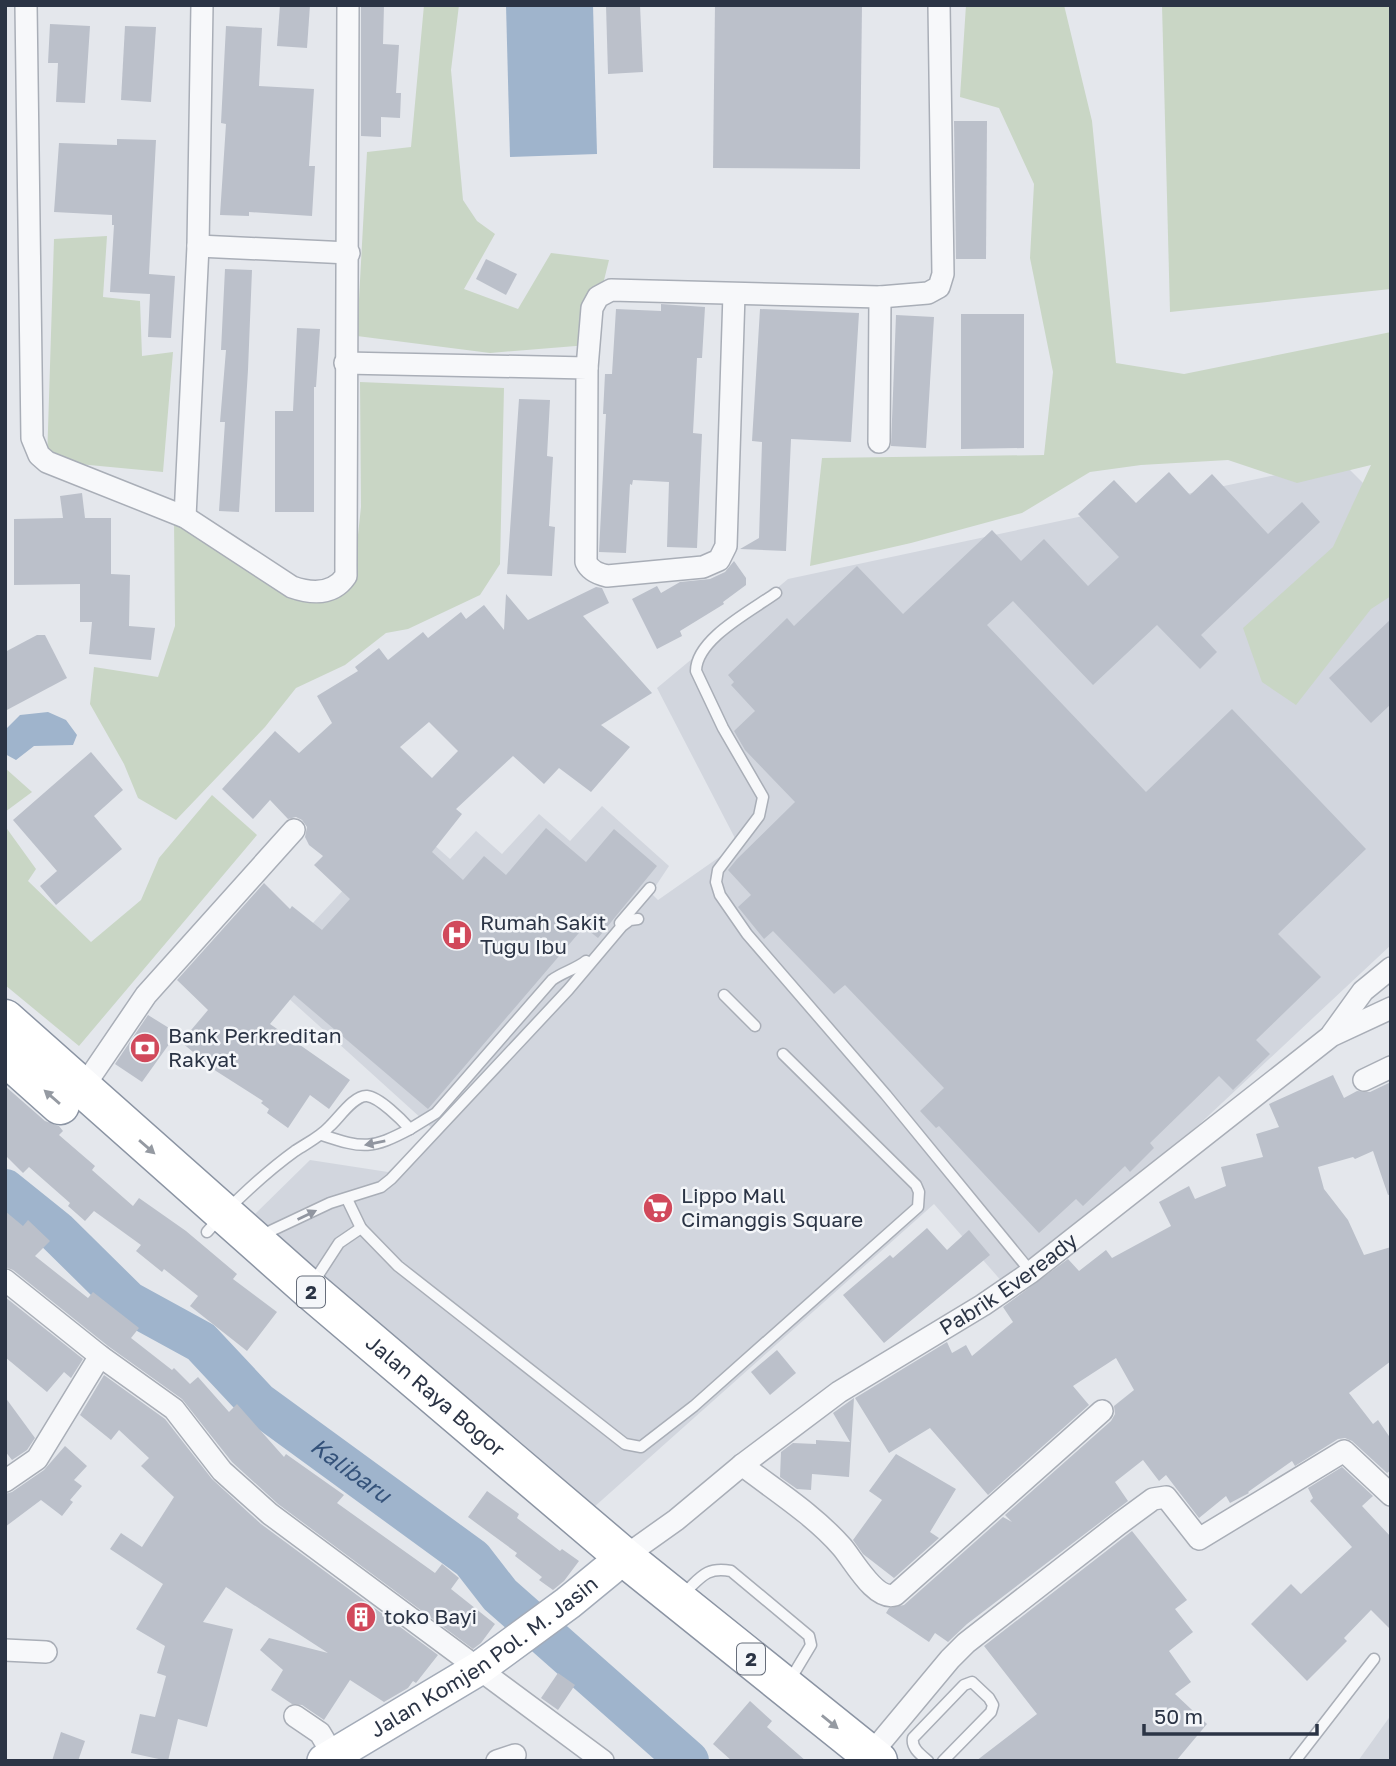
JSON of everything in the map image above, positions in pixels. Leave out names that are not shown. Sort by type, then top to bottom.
[{"type":"highway","name":"Jalan Raya Bogor","points":[[5,1019],[100,1099],[215,1223],[251,1239],[615,1564],[677,1600],[786,1687],[862,1759]]},
{"type":"highway","name":"Jalan Raya Bogor","points":[[5,1056],[215,1223],[615,1564],[862,1759]]},
{"type":"main road","name":"Jalan Komjen Pol. M. Jasin","points":[[329,1758],[478,1669],[568,1603],[615,1564]]},
{"type":"street","points":[[26,5],[16,61],[34,445],[47,462],[185,517],[292,587],[324,591],[335,588],[346,576],[348,5]]},
{"type":"street","points":[[185,517],[198,246],[202,5]]},
{"type":"street","points":[[734,294],[726,546],[719,560],[712,564],[607,576],[594,572],[586,562],[587,368],[592,308],[594,302],[604,293],[611,290],[880,297],[934,291],[939,287],[943,274],[939,5]]},
{"type":"street","points":[[198,246],[348,253]]},
{"type":"street","points":[[879,442],[880,297]]},
{"type":"street","points":[[345,363],[587,368]]},
{"type":"street","points":[[100,1099],[146,995],[294,830]]},
{"type":"street","points":[[1331,1036],[1363,991],[1391,968]]},
{"type":"street","name":"Pabrik Eveready","points":[[615,1564],[676,1520],[839,1392],[971,1312],[1031,1272],[1331,1036],[1391,1008]]},
{"type":"street","points":[[1364,1080],[1391,1067]]},
{"type":"street","points":[[5,1280],[100,1356],[174,1409],[232,1482],[270,1514],[603,1761]]},
{"type":"street","points":[[5,1481],[37,1458],[100,1356]]},
{"type":"street","points":[[743,1465],[824,1529],[877,1591],[889,1596],[895,1595],[1102,1411]]},
{"type":"street","points":[[862,1759],[966,1643],[1153,1499],[1166,1497],[1199,1539],[1344,1451],[1391,1495]]},
{"type":"street","points":[[5,1650],[46,1652]]},
{"type":"street","points":[[295,1716],[320,1733],[329,1758]]},
{"type":"lane","points":[[776,593],[706,645],[696,665],[696,671],[723,728],[763,797],[759,816],[718,870],[716,882],[720,895],[747,934],[886,1095],[1031,1272]]},
{"type":"lane","points":[[322,1135],[369,1146],[382,1144],[436,1113],[552,980],[588,960],[650,888]]},
{"type":"lane","points":[[251,1239],[330,1203],[373,1191],[391,1180],[568,990],[622,926],[630,920],[638,919]]},
{"type":"lane","points":[[724,995],[755,1026]]},
{"type":"lane","points":[[347,1199],[361,1228],[398,1266],[625,1444],[641,1447],[694,1406],[918,1207],[919,1192],[916,1185],[783,1054]]},
{"type":"lane","points":[[215,1223],[294,1152],[322,1135],[356,1100],[365,1096],[371,1097],[410,1129]]},
{"type":"lane","points":[[309,1289],[339,1243],[361,1228]]},
{"type":"lane","points":[[677,1600],[709,1570],[731,1571],[809,1636],[811,1644],[786,1687]]},
{"type":"lane","points":[[1295,1761],[1374,1659]]},
{"type":"lane","points":[[928,1761],[915,1757],[913,1738],[964,1685],[972,1682],[989,1698],[993,1705],[991,1712],[943,1761]]},
{"type":"shaded area","points":[[1341,461],[1391,511],[1391,945],[1099,1218],[1004,1284],[934,1204],[593,1508],[251,1218],[310,1160],[388,1172],[433,1129],[264,976],[407,821],[450,859],[476,831],[502,854],[539,814],[570,841],[602,806],[669,866],[651,893],[658,900],[738,844],[657,688],[788,579]]},
{"type":"shaded area","points":[[1391,1715],[1391,1761],[1358,1761]]},
{"type":"green space","points":[[424,5],[459,5],[451,70],[463,200],[477,221],[495,234],[464,289],[518,309],[551,253],[609,260],[588,345],[490,353],[357,336],[367,152],[411,147]]},
{"type":"green space","points":[[966,5],[1064,5],[1092,121],[1116,363],[1184,374],[1391,332],[1391,596],[1371,609],[1296,705],[1262,682],[1243,628],[1333,547],[1371,465],[1297,483],[1228,460],[1141,465],[1090,472],[1022,513],[911,543],[810,566],[822,458],[1044,455],[1053,372],[1030,258],[1034,184],[999,108],[960,97]]},
{"type":"green space","points":[[1162,5],[1391,5],[1391,289],[1170,312]]},
{"type":"green space","points":[[107,236],[103,297],[140,301],[142,356],[173,352],[163,472],[47,461],[54,239]]},
{"type":"green space","points":[[360,382],[504,388],[500,564],[480,595],[408,629],[386,633],[345,665],[296,688],[265,727],[176,820],[138,798],[124,764],[90,704],[94,667],[158,677],[175,626],[174,519],[325,593],[355,563],[361,507]]},
{"type":"green space","points":[[5,768],[32,792],[5,812]]},
{"type":"green space","points":[[212,795],[257,835],[79,1046],[5,985],[5,826],[36,869],[28,881],[91,942],[141,900],[159,858]]},
{"type":"water","points":[[506,5],[593,5],[597,154],[510,157]]},
{"type":"water","points":[[48,712],[66,720],[77,735],[73,745],[34,746],[16,760],[5,754],[5,730],[20,715]]},
{"type":"building","points":[[280,5],[310,5],[307,48],[277,46]]},
{"type":"building","points":[[361,5],[384,5],[383,44],[399,45],[396,93],[401,93],[400,118],[381,117],[381,137],[361,136]]},
{"type":"building","points":[[606,5],[640,5],[643,72],[608,74]]},
{"type":"building","points":[[715,5],[862,5],[860,169],[713,168]]},
{"type":"building","points":[[50,24],[90,26],[85,103],[56,102],[58,63],[48,63]]},
{"type":"building","points":[[125,26],[156,27],[151,102],[121,100]]},
{"type":"building","points":[[226,26],[262,28],[259,86],[314,89],[309,166],[315,166],[312,216],[249,212],[249,216],[220,215],[226,124],[221,123]]},
{"type":"building","points":[[954,121],[987,121],[986,259],[956,259]]},
{"type":"building","points":[[117,139],[156,140],[149,274],[175,276],[171,338],[148,337],[150,294],[110,292],[114,225],[112,215],[54,212],[59,143],[117,145]]},
{"type":"building","points":[[486,259],[517,274],[506,295],[476,279]]},
{"type":"building","points":[[225,269],[252,270],[239,512],[219,511],[225,422],[220,422],[226,350],[221,350]]},
{"type":"building","points":[[661,304],[705,307],[702,358],[697,358],[693,433],[702,434],[697,548],[667,547],[669,482],[633,480],[632,485],[630,484],[626,553],[599,552],[606,414],[603,414],[605,374],[612,374],[616,309],[661,311]]},
{"type":"building","points":[[760,309],[859,313],[851,442],[791,439],[786,551],[740,549],[759,538],[762,442],[752,441]]},
{"type":"building","points":[[961,314],[1024,314],[1024,448],[961,449]]},
{"type":"building","points":[[896,315],[934,317],[926,448],[891,446]]},
{"type":"building","points":[[297,328],[320,329],[314,387],[314,512],[275,512],[275,411],[293,411]]},
{"type":"building","points":[[519,399],[550,400],[547,456],[553,457],[549,526],[555,527],[552,576],[507,574]]},
{"type":"building","points":[[1169,472],[1190,495],[1212,474],[1268,534],[1302,502],[1320,522],[1201,635],[1217,652],[1200,669],[1157,625],[1093,685],[1013,601],[987,625],[1146,792],[1232,709],[1366,849],[1278,934],[1321,977],[1256,1040],[1270,1054],[1233,1090],[1219,1076],[1150,1143],[1154,1148],[1130,1172],[1125,1166],[1083,1206],[1076,1199],[1039,1233],[939,1126],[936,1128],[920,1111],[944,1088],[845,985],[834,994],[773,931],[764,939],[738,907],[751,895],[728,870],[795,802],[745,750],[734,731],[755,711],[731,685],[734,682],[728,675],[787,618],[794,626],[857,566],[903,614],[992,530],[1021,561],[1044,539],[1088,586],[1119,557],[1078,514],[1114,480],[1136,503]]},
{"type":"building","points":[[82,493],[85,518],[111,518],[111,574],[130,575],[129,626],[155,628],[151,660],[89,654],[92,622],[80,622],[80,584],[14,585],[14,519],[63,518],[60,496]]},
{"type":"building","points":[[734,561],[746,578],[746,585],[723,602],[724,604],[680,631],[682,636],[657,649],[632,599],[657,586],[661,593],[680,582],[710,579],[725,572]]},
{"type":"building","points":[[596,587],[602,588],[609,603],[583,616],[652,693],[601,725],[630,747],[591,792],[559,768],[544,784],[513,756],[456,809],[462,814],[432,852],[463,880],[484,856],[506,875],[546,828],[586,862],[614,829],[657,866],[598,938],[584,927],[428,1109],[294,995],[270,1024],[350,1080],[329,1109],[310,1095],[288,1128],[267,1113],[269,1109],[261,1103],[263,1101],[216,1071],[181,1042],[208,1010],[177,980],[264,883],[290,909],[292,906],[322,930],[350,899],[314,865],[323,856],[309,845],[305,837],[307,827],[302,820],[296,817],[288,819],[270,800],[253,819],[222,789],[275,731],[299,753],[332,723],[317,696],[358,671],[355,667],[379,648],[388,660],[423,632],[428,638],[461,612],[466,619],[484,605],[504,630],[506,594],[528,620]],"holes":[[[429,722],[458,751],[432,778],[400,747]]]},
{"type":"building","points":[[1391,619],[1391,704],[1371,723],[1329,678]]},
{"type":"building","points":[[37,635],[45,635],[67,678],[5,711],[5,652]]},
{"type":"building","points":[[91,752],[123,790],[94,816],[122,849],[56,905],[40,886],[57,871],[13,820]]},
{"type":"building","name":"Bank Perkreditan Rakyat","points":[[148,1015],[177,1033],[142,1082],[115,1064]]},
{"type":"building","points":[[1333,1075],[1344,1098],[1357,1091],[1370,1092],[1391,1082],[1391,1194],[1388,1195],[1373,1151],[1355,1159],[1353,1157],[1318,1167],[1324,1189],[1348,1220],[1364,1255],[1391,1247],[1391,1361],[1349,1393],[1373,1424],[1378,1420],[1391,1439],[1391,1470],[1387,1473],[1352,1441],[1338,1439],[1295,1466],[1292,1461],[1249,1493],[1230,1503],[1226,1496],[1199,1518],[1166,1475],[1159,1481],[1143,1460],[1115,1482],[1128,1501],[967,1624],[948,1642],[935,1633],[929,1642],[886,1613],[889,1608],[904,1605],[1003,1517],[1012,1522],[1005,1515],[1111,1421],[1115,1414],[1114,1406],[1134,1390],[1116,1358],[1073,1386],[1089,1405],[988,1495],[930,1428],[889,1453],[855,1398],[947,1342],[952,1353],[966,1345],[972,1356],[1013,1322],[1003,1307],[1068,1259],[1079,1271],[1106,1250],[1112,1258],[1171,1226],[1159,1202],[1189,1186],[1195,1199],[1226,1186],[1221,1167],[1263,1157],[1256,1134],[1279,1127],[1269,1104]]},
{"type":"building","points":[[5,1086],[45,1121],[59,1126],[63,1131],[59,1135],[95,1166],[92,1170],[133,1206],[139,1198],[186,1231],[237,1274],[233,1279],[277,1312],[247,1351],[190,1306],[198,1296],[136,1251],[141,1245],[94,1211],[85,1221],[68,1206],[70,1203],[29,1167],[23,1173],[5,1155]]},
{"type":"building","points":[[5,1211],[23,1226],[28,1220],[50,1241],[35,1256],[88,1298],[93,1292],[139,1328],[131,1338],[172,1370],[174,1368],[190,1384],[198,1377],[229,1412],[237,1404],[284,1457],[286,1454],[344,1495],[337,1503],[435,1573],[442,1564],[459,1578],[451,1589],[495,1624],[481,1643],[473,1649],[278,1504],[232,1462],[182,1399],[108,1346],[13,1270],[5,1267]]},
{"type":"building","points":[[927,1228],[947,1250],[969,1230],[990,1255],[884,1343],[843,1295],[890,1255],[893,1258]]},
{"type":"building","points":[[5,1297],[83,1359],[71,1378],[64,1372],[47,1392],[5,1357]]},
{"type":"building","points":[[777,1350],[796,1373],[770,1395],[751,1372]]},
{"type":"building","points":[[104,1375],[165,1419],[212,1479],[261,1524],[438,1655],[416,1683],[413,1681],[408,1688],[384,1702],[350,1680],[324,1720],[302,1705],[292,1704],[271,1690],[283,1670],[260,1650],[269,1638],[328,1653],[226,1587],[203,1622],[233,1629],[207,1727],[178,1719],[168,1761],[131,1753],[140,1714],[155,1717],[166,1676],[157,1673],[165,1646],[136,1629],[163,1584],[110,1549],[121,1533],[142,1547],[174,1497],[141,1466],[149,1458],[119,1430],[111,1440],[80,1415]]},
{"type":"building","points":[[5,1397],[35,1438],[27,1450],[12,1460],[5,1451]]},
{"type":"building","points":[[854,1398],[849,1477],[812,1474],[811,1490],[797,1489],[780,1477],[781,1452],[793,1443],[816,1444],[816,1440],[850,1442],[833,1413]]},
{"type":"building","points":[[65,1446],[87,1466],[74,1480],[82,1486],[70,1500],[73,1502],[62,1516],[41,1500],[5,1527],[5,1494],[44,1470]]},
{"type":"building","points":[[896,1454],[956,1489],[930,1532],[939,1538],[894,1578],[863,1554],[853,1540],[882,1500],[869,1491]]},
{"type":"building","points":[[1342,1467],[1373,1496],[1362,1506],[1391,1537],[1391,1630],[1371,1610],[1344,1638],[1347,1641],[1307,1681],[1251,1624],[1291,1584],[1301,1594],[1352,1547],[1310,1501],[1313,1498],[1308,1488]]},
{"type":"building","points":[[487,1491],[519,1514],[517,1518],[560,1551],[562,1549],[579,1561],[564,1581],[553,1590],[539,1580],[542,1577],[515,1556],[517,1553],[468,1517]]},
{"type":"building","points":[[1132,1531],[1187,1600],[1175,1609],[1193,1632],[1169,1651],[1191,1682],[1175,1694],[1207,1724],[1176,1761],[976,1761],[1037,1714],[984,1646]]},
{"type":"building","points":[[558,1673],[575,1685],[558,1710],[541,1698]]},
{"type":"building","points":[[750,1701],[772,1721],[767,1727],[806,1761],[732,1761],[713,1744]]},
{"type":"building","points":[[61,1732],[85,1741],[78,1761],[52,1761]]},
{"type":"waterway","name":"Kalibaru","points":[[5,1190],[56,1231],[128,1302],[201,1342],[258,1403],[472,1559],[500,1595],[688,1761]]},
{"type":"place","name":"Rumah Sakit Tugu Ibu","points":[[457,935]]},
{"type":"place","name":"Bank Perkreditan Rakyat","points":[[145,1048]]},
{"type":"place","name":"Lippo Mall Cimanggis Square","points":[[658,1208]]},
{"type":"place","name":"toko Bayi","points":[[361,1617]]}]
